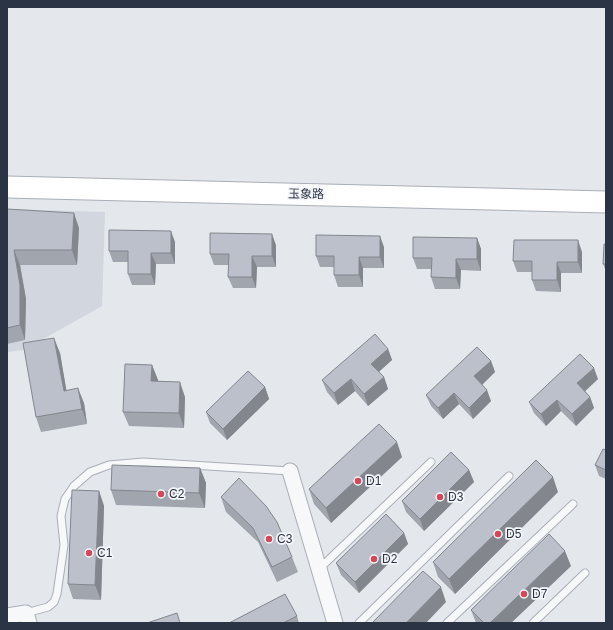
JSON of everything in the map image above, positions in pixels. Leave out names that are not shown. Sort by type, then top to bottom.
[{"type":"street","name":"玉象路","points":[[7,187],[606,202]]},
{"type":"street","name":"玉象路","points":[[7,194],[606,209]]},
{"type":"street","points":[[290,471],[335,623]]},
{"type":"street","points":[[7,616],[27,618]]},
{"type":"lane","points":[[27,618],[48,607],[54,602],[57,594],[64,545],[61,516],[65,499],[74,486],[90,472],[109,465],[143,462],[290,471]]},
{"type":"lane","points":[[319,569],[431,462]]},
{"type":"lane","points":[[359,623],[509,476]]},
{"type":"lane","points":[[447,623],[573,504]]},
{"type":"lane","points":[[533,623],[585,573]]},
{"type":"shaded area","points":[[7,209],[105,212],[102,306],[24,350],[7,352]]},
{"type":"building","points":[[7,209],[74,213],[72,250],[14,250],[20,285],[20,325],[7,328]]},
{"type":"building","points":[[109,230],[171,231],[171,253],[151,253],[151,274],[128,274],[128,251],[109,251]]},
{"type":"building","points":[[210,233],[272,234],[272,256],[252,256],[252,277],[228,277],[229,254],[210,254]]},
{"type":"building","points":[[316,235],[380,236],[380,257],[359,257],[359,275],[334,275],[334,256],[316,256]]},
{"type":"building","points":[[413,237],[477,238],[477,259],[456,259],[456,278],[431,277],[432,258],[413,258]]},
{"type":"building","points":[[514,240],[578,240],[578,262],[557,262],[557,280],[532,280],[532,261],[513,261]]},
{"type":"building","points":[[604,244],[606,244],[606,264],[603,264]]},
{"type":"building","points":[[375,334],[388,349],[371,364],[384,377],[364,394],[351,379],[334,393],[322,380]]},
{"type":"building","points":[[54,338],[64,391],[78,388],[82,409],[36,417],[23,343]]},
{"type":"building","points":[[477,347],[491,361],[474,376],[487,390],[469,408],[454,393],[438,408],[426,395]]},
{"type":"building","points":[[580,354],[594,368],[577,383],[590,397],[572,414],[557,400],[541,414],[529,402]]},
{"type":"building","points":[[125,364],[152,365],[151,381],[180,382],[179,413],[123,412]]},
{"type":"building","points":[[248,371],[265,387],[223,429],[206,412]]},
{"type":"building","points":[[379,424],[397,442],[326,508],[309,489]]},
{"type":"building","points":[[603,449],[606,450],[606,470],[595,465]]},
{"type":"building","points":[[451,452],[469,470],[420,519],[402,501]]},
{"type":"building","points":[[536,460],[553,477],[449,579],[433,562]]},
{"type":"building","points":[[112,465],[200,468],[199,493],[111,490]]},
{"type":"building","name":"C3","points":[[239,478],[266,506],[277,522],[292,557],[272,567],[253,528],[221,497]]},
{"type":"building","name":"C1","points":[[72,490],[99,491],[95,585],[68,584]]},
{"type":"building","points":[[386,514],[404,533],[355,582],[336,563]]},
{"type":"building","points":[[549,534],[565,551],[490,623],[484,623],[471,610]]},
{"type":"building","points":[[423,571],[441,587],[406,623],[372,623]]},
{"type":"building","points":[[285,594],[297,616],[283,623],[229,623]]},
{"type":"building","points":[[177,613],[180,623],[147,623]]},
{"type":"place","name":"D1","points":[[358,481]]},
{"type":"place","name":"C2","points":[[161,494]]},
{"type":"place","name":"D3","points":[[440,497]]},
{"type":"place","name":"D5","points":[[498,534]]},
{"type":"place","name":"C3","points":[[269,539]]},
{"type":"place","name":"C1","points":[[89,553]]},
{"type":"place","name":"D2","points":[[374,559]]},
{"type":"place","name":"D7","points":[[524,594]]}]
